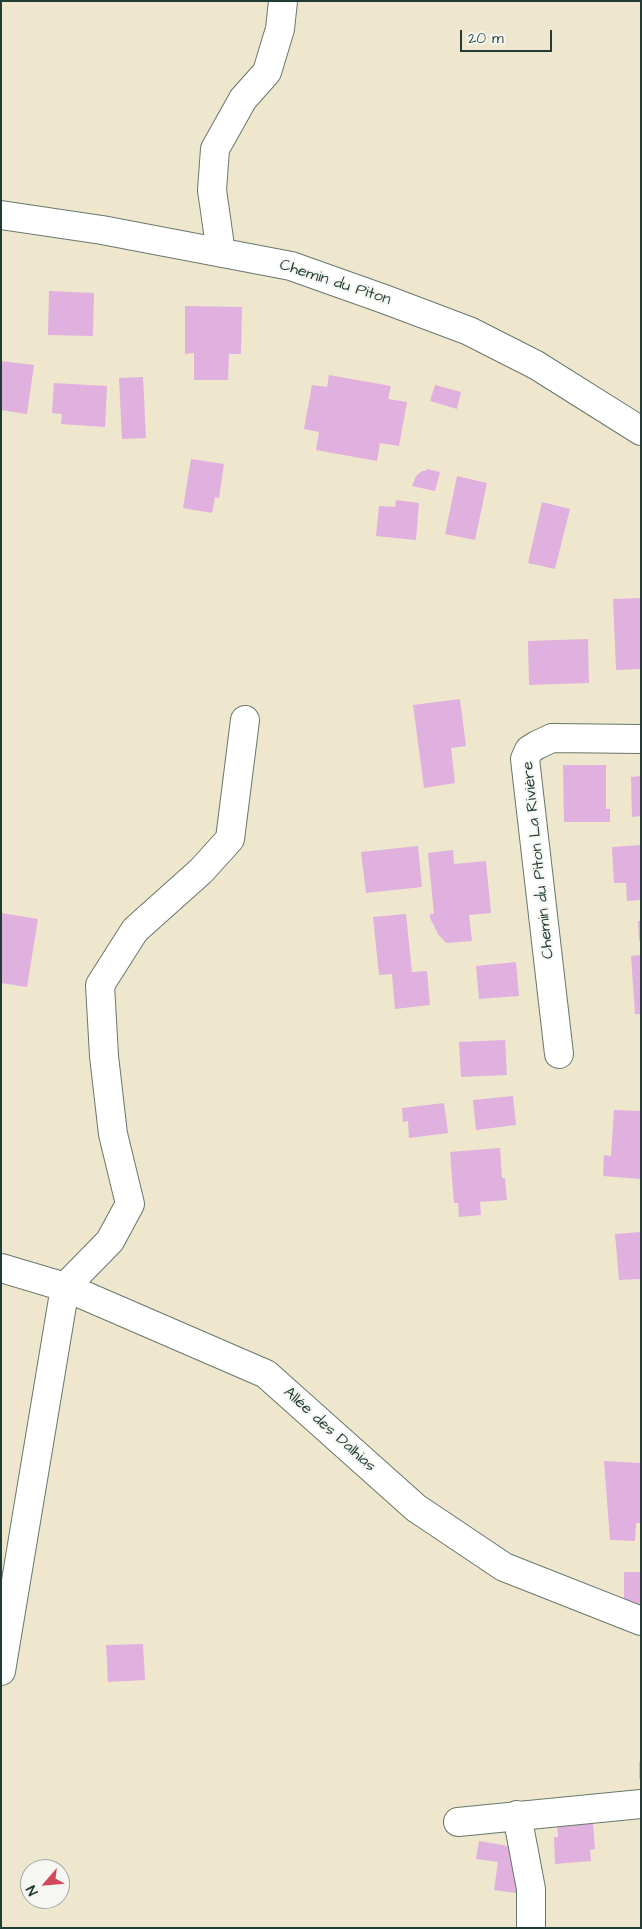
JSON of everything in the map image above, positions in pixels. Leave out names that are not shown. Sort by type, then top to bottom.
[{"type":"street","points":[[221,253],[212,190],[216,149],[243,99],[268,72],[280,29],[283,1]]},
{"type":"street","name":"Chemin du Piton","points":[[1,215],[102,230],[291,266],[469,331],[536,365],[641,431]]},
{"type":"street","points":[[1,1671],[65,1287],[110,1241],[130,1204],[113,1134],[104,1056],[100,984],[135,930],[201,871],[230,839],[245,720]]},
{"type":"street","name":"Chemin du Piton La Rivière","points":[[559,1054],[526,759],[529,750],[537,744],[552,738],[641,739]]},
{"type":"street","name":"Allée des Dalhias","points":[[1,1268],[65,1287],[266,1374],[416,1508],[504,1567],[641,1621]]},
{"type":"street","points":[[458,1822],[641,1804]]},
{"type":"street","points":[[517,1815],[531,1890],[531,1928]]},
{"type":"building","points":[[49,291],[94,293],[93,336],[48,335]]},
{"type":"building","points":[[185,306],[242,307],[241,354],[229,354],[228,380],[194,380],[194,353],[185,354]]},
{"type":"building","points":[[1,361],[34,365],[27,414],[1,410]]},
{"type":"building","points":[[329,375],[391,386],[388,399],[407,402],[399,446],[380,443],[377,461],[316,450],[319,432],[304,429],[312,385],[327,387]]},
{"type":"building","points":[[143,377],[146,438],[122,439],[119,378]]},
{"type":"building","points":[[54,383],[107,386],[105,427],[61,424],[62,414],[52,413]]},
{"type":"building","points":[[435,385],[461,392],[457,409],[430,401]]},
{"type":"building","points":[[191,459],[224,464],[219,498],[215,497],[212,513],[183,508]]},
{"type":"building","points":[[427,469],[440,472],[435,491],[412,486],[416,476]]},
{"type":"building","points":[[457,476],[487,483],[475,540],[445,534]]},
{"type":"building","points":[[396,500],[419,503],[416,540],[376,536],[379,506],[395,507]]},
{"type":"building","points":[[542,502],[570,509],[555,569],[528,563]]},
{"type":"building","points":[[641,598],[641,669],[616,670],[613,599]]},
{"type":"building","points":[[588,639],[589,683],[529,685],[528,641]]},
{"type":"building","points":[[460,699],[466,746],[451,748],[455,783],[424,788],[413,705]]},
{"type":"building","points":[[563,765],[606,765],[606,809],[610,809],[610,822],[564,822]]},
{"type":"building","points":[[641,776],[641,816],[632,817],[631,777]]},
{"type":"building","points":[[641,845],[641,900],[627,901],[626,883],[614,883],[612,847]]},
{"type":"building","points":[[418,846],[422,887],[366,893],[361,852]]},
{"type":"building","points":[[453,850],[454,864],[486,861],[491,913],[469,915],[472,941],[446,943],[438,934],[430,918],[430,914],[434,914],[428,853]]},
{"type":"building","points":[[1,913],[38,919],[27,987],[1,983]]},
{"type":"building","points":[[406,914],[412,972],[427,971],[430,1005],[395,1009],[392,974],[379,975],[373,917]]},
{"type":"building","points":[[638,921],[641,921],[641,941],[639,941]]},
{"type":"building","points":[[641,955],[641,1014],[635,1014],[631,956]]},
{"type":"building","points":[[516,962],[519,996],[479,999],[476,966]]},
{"type":"building","points":[[505,1040],[507,1075],[461,1077],[459,1042]]},
{"type":"building","points":[[513,1096],[516,1125],[476,1130],[473,1100]]},
{"type":"building","points":[[444,1103],[448,1133],[409,1138],[408,1121],[403,1122],[402,1108]]},
{"type":"building","points":[[614,1110],[641,1111],[641,1179],[603,1176],[604,1155],[611,1156]]},
{"type":"building","points":[[500,1148],[502,1178],[505,1178],[507,1200],[480,1202],[481,1215],[459,1217],[458,1203],[454,1203],[450,1152]]},
{"type":"building","points":[[641,1232],[641,1279],[619,1280],[615,1234]]},
{"type":"building","points":[[604,1461],[641,1463],[641,1523],[636,1523],[635,1541],[610,1540]]},
{"type":"building","points":[[624,1572],[641,1572],[641,1610],[624,1610]]},
{"type":"building","points":[[143,1644],[145,1680],[108,1682],[106,1645]]},
{"type":"building","points":[[639,1762],[641,1762],[641,1779],[639,1779]]},
{"type":"building","points":[[593,1822],[595,1849],[590,1850],[591,1861],[555,1864],[554,1837],[558,1837],[557,1825]]},
{"type":"building","points":[[479,1841],[521,1848],[523,1894],[494,1890],[498,1862],[476,1859]]}]
